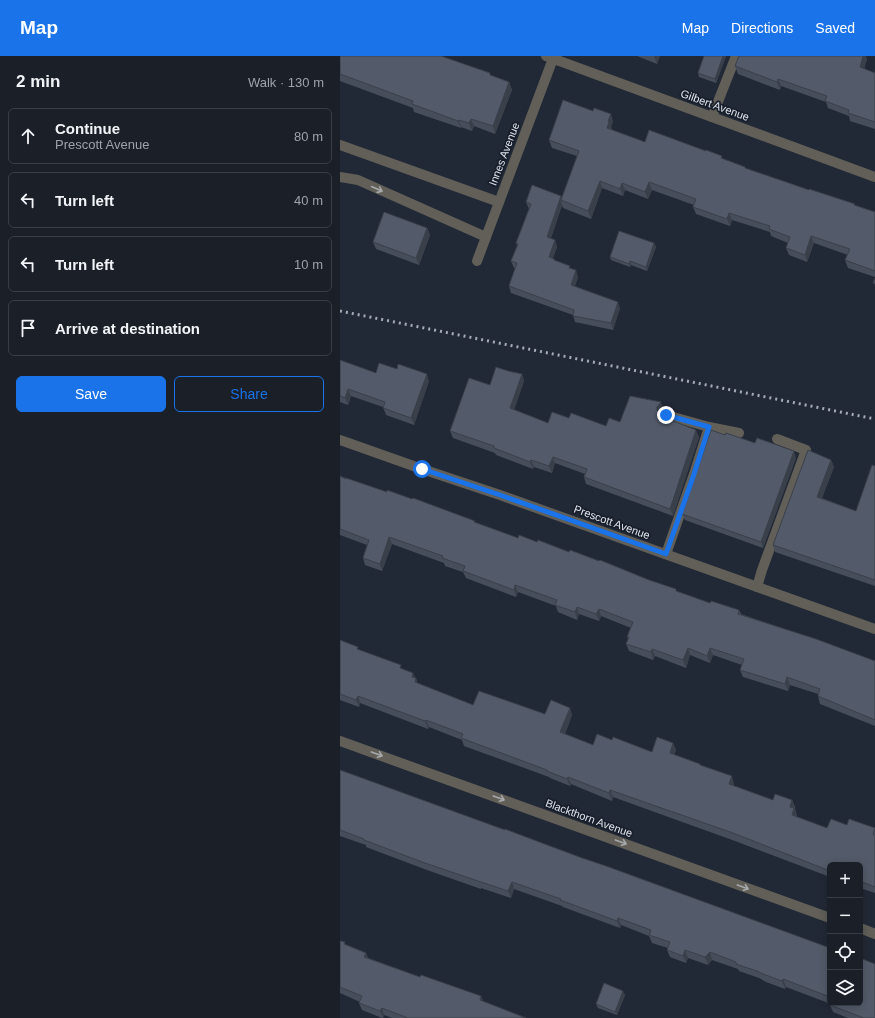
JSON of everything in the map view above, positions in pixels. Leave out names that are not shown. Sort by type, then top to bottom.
[{"type":"street","points":[[712,117],[736,56]]},
{"type":"street","name":"Gilbert Avenue","points":[[551,57],[875,177]]},
{"type":"street","name":"Innes Avenue","points":[[477,261],[551,57]]},
{"type":"street","points":[[340,145],[499,202]]},
{"type":"street","points":[[340,177],[358,180],[486,237]]},
{"type":"street","points":[[666,415],[709,427],[738,433]]},
{"type":"street","points":[[666,554],[709,427]]},
{"type":"street","points":[[757,587],[806,450],[777,439]]},
{"type":"street","name":"Prescott Avenue","points":[[340,440],[500,495],[875,629]]},
{"type":"street","name":"Blackthorn Avenue","points":[[340,741],[827,917]]},
{"type":"street","points":[[863,929],[875,934]]},
{"type":"building","points":[[340,56],[441,56],[490,73],[490,75],[509,82],[493,126],[471,119],[469,123],[458,121],[412,104],[413,101],[340,74]]},
{"type":"building","points":[[704,56],[723,56],[715,79],[698,73]]},
{"type":"building","points":[[739,56],[863,56],[860,67],[875,73],[875,122],[848,113],[849,110],[825,101],[827,96],[778,79],[777,82],[735,66]]},
{"type":"building","points":[[563,100],[593,111],[594,108],[611,114],[607,128],[645,142],[649,130],[722,156],[721,158],[745,168],[875,212],[875,271],[845,260],[850,249],[811,236],[805,255],[786,248],[790,237],[769,229],[770,226],[729,213],[727,219],[693,207],[696,199],[649,182],[645,192],[622,183],[620,189],[600,181],[588,211],[561,200],[579,151],[549,140]]},
{"type":"building","points":[[532,185],[561,196],[547,237],[555,240],[549,257],[570,266],[569,268],[576,270],[571,285],[618,302],[611,323],[573,316],[574,310],[509,286],[517,263],[511,261],[518,244],[516,243],[531,204],[526,202]]},
{"type":"building","points":[[384,212],[427,228],[416,258],[373,242]]},
{"type":"building","points":[[619,231],[654,243],[646,267],[630,261],[629,264],[610,257]]},
{"type":"building","points":[[340,360],[376,373],[379,363],[397,369],[398,364],[427,374],[411,418],[383,408],[385,402],[348,389],[345,398],[340,396]]},
{"type":"building","points":[[496,367],[522,374],[510,408],[548,423],[552,412],[569,418],[571,413],[606,426],[609,418],[620,422],[630,396],[661,402],[657,407],[659,413],[658,415],[696,430],[670,509],[584,477],[587,469],[553,457],[549,466],[531,460],[530,462],[494,448],[494,446],[450,431],[469,378],[490,385]]},
{"type":"building","points":[[711,430],[725,435],[726,433],[755,443],[757,438],[794,451],[761,542],[682,514]]},
{"type":"building","points":[[808,450],[831,460],[817,497],[856,511],[872,465],[875,466],[875,580],[773,545]]},
{"type":"building","points":[[340,476],[387,492],[387,490],[412,499],[413,498],[518,538],[519,535],[537,542],[538,540],[569,552],[570,550],[599,561],[600,560],[649,580],[676,589],[676,591],[710,603],[711,601],[739,610],[738,614],[816,639],[875,661],[875,720],[818,696],[820,689],[787,677],[785,684],[740,670],[744,659],[710,648],[707,656],[688,648],[683,660],[652,649],[651,652],[626,644],[633,622],[599,609],[596,614],[577,607],[575,612],[555,605],[557,600],[515,585],[514,590],[463,571],[465,566],[442,558],[443,556],[389,537],[380,564],[363,558],[369,540],[340,529]]},
{"type":"building","points":[[340,640],[358,647],[357,649],[401,665],[400,668],[413,673],[412,677],[416,678],[415,682],[473,705],[479,691],[545,714],[551,700],[570,708],[560,732],[593,745],[597,734],[612,740],[613,737],[652,752],[657,737],[673,743],[670,753],[732,776],[729,784],[773,800],[775,794],[792,800],[790,807],[794,808],[792,815],[827,828],[831,819],[847,825],[849,819],[875,828],[873,834],[875,835],[875,887],[863,882],[863,862],[827,862],[827,870],[733,833],[610,790],[609,793],[568,777],[567,779],[461,738],[463,734],[426,720],[425,721],[358,696],[356,700],[340,694]]},
{"type":"building","points":[[340,770],[827,947],[827,996],[783,979],[782,981],[736,964],[736,962],[710,952],[705,957],[685,950],[683,956],[667,950],[670,942],[649,935],[651,930],[618,918],[617,921],[512,882],[508,891],[425,863],[340,830]]},
{"type":"building","points":[[340,941],[366,953],[364,957],[420,977],[421,975],[481,996],[480,1000],[526,1018],[408,1018],[382,1008],[380,1011],[359,1003],[362,996],[340,987]]},
{"type":"building","points":[[863,959],[875,964],[875,1018],[864,1018],[833,1006],[863,1006]]},
{"type":"building","points":[[604,983],[623,991],[615,1012],[596,1004]]},
{"type":"railway","points":[[340,311],[875,419]]},
{"type":"route","points":[[422,469],[666,554],[709,427],[666,415]]}]
